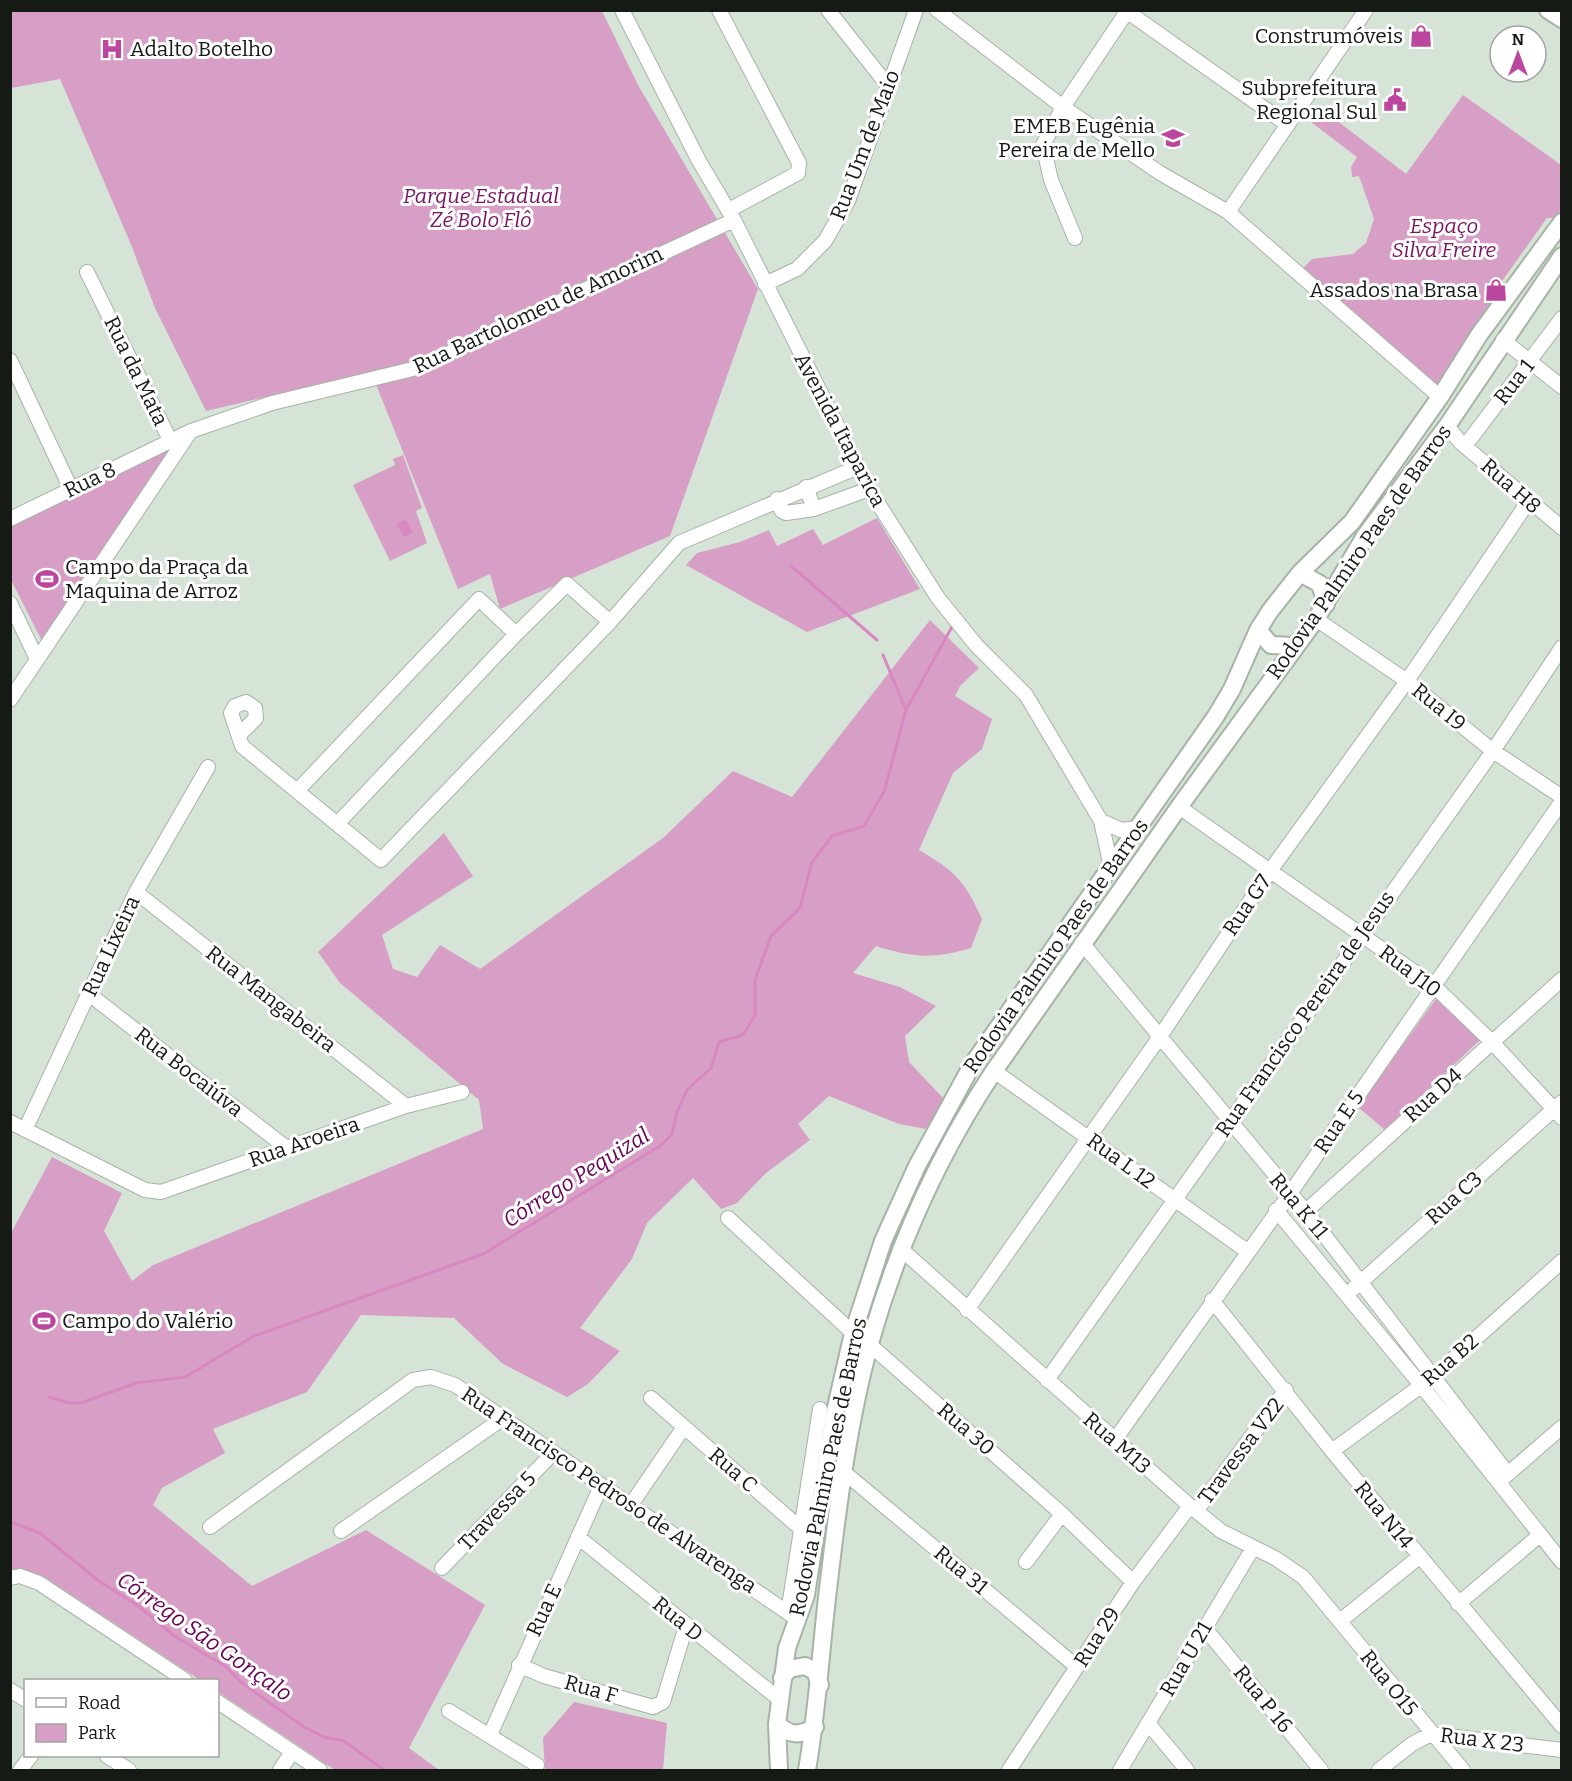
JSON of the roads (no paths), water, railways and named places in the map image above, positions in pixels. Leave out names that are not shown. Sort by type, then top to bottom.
[{"type":"main road","points":[[1548,10],[1562,19]]},
{"type":"main road","name":"Rodovia Palmiro Paes de Barros","points":[[779,1770],[777,1724],[787,1648],[793,1616],[806,1595],[834,1416],[853,1333],[883,1240],[949,1106],[972,1065],[1216,716],[1232,689],[1258,630],[1300,573],[1352,522],[1440,397],[1479,335],[1562,222]]},
{"type":"main road","name":"Rodovia Palmiro Paes de Barros","points":[[807,1770],[820,1685],[829,1582],[853,1419],[869,1344],[902,1250],[933,1177],[966,1114],[994,1071],[1082,943],[1316,619],[1365,536],[1447,426],[1503,340],[1562,256]]},
{"type":"main road","points":[[1300,573],[1320,584],[1326,604]]},
{"type":"main road","points":[[1258,630],[1271,645],[1296,646]]},
{"type":"main road","points":[[782,1678],[789,1669],[805,1666],[815,1671],[820,1685]]},
{"type":"main road","points":[[777,1724],[794,1735],[803,1734],[815,1727]]},
{"type":"street","name":"Avenida Itaparica","points":[[622,10],[699,161],[731,215],[869,489],[938,598],[976,645],[1026,695],[1101,821],[1111,867]]},
{"type":"street","name":"Rua Bartolomeu de Amorim","points":[[303,395],[417,368],[731,215],[798,173],[799,163],[719,10]]},
{"type":"street","points":[[828,10],[889,87]]},
{"type":"street","name":"Rua Um de Maio","points":[[765,284],[797,270],[825,242],[848,201],[916,10]]},
{"type":"street","points":[[937,10],[1063,106],[1160,172],[1228,212],[1440,397]]},
{"type":"street","points":[[1075,238],[1051,180],[1043,146],[1063,106],[1127,11],[1288,124]]},
{"type":"street","points":[[1228,212],[1362,12]]},
{"type":"street","name":"Rua da Mata","points":[[87,272],[170,440],[303,395]]},
{"type":"street","name":"Rua 1","points":[[1463,444],[1530,362],[1562,318]]},
{"type":"street","points":[[1503,340],[1562,387]]},
{"type":"street","points":[[10,360],[71,489]]},
{"type":"street","name":"Rua H8","points":[[1447,426],[1463,444],[1528,502],[1562,528]]},
{"type":"street","points":[[10,700],[191,431]]},
{"type":"street","name":"Rua 8","points":[[10,519],[170,440]]},
{"type":"street","name":"Rua H8","points":[[1435,442],[1463,444]]},
{"type":"street","points":[[239,735],[242,746],[381,860],[610,622],[678,543],[777,499],[858,467]]},
{"type":"street","points":[[806,487],[814,509]]},
{"type":"street","points":[[777,499],[782,511],[786,513],[814,509],[869,489]]},
{"type":"street","name":"Rua G7","points":[[967,1310],[1159,1038],[1270,871],[1407,681],[1528,502]]},
{"type":"street","points":[[338,823],[516,634],[567,584],[610,622]]},
{"type":"street","points":[[298,790],[478,599],[516,634]]},
{"type":"street","points":[[10,603],[38,659]]},
{"type":"street","name":"Rua I9","points":[[1316,619],[1407,681],[1492,751],[1562,799]]},
{"type":"street","name":"Rua Francisco Pereira de Jesus","points":[[1047,1380],[1492,751],[1562,647]]},
{"type":"street","name":"Rua Lixeira","points":[[25,1130],[136,892],[208,767]]},
{"type":"street","name":"Rua E 5","points":[[1114,1441],[1289,1194],[1562,799]]},
{"type":"street","name":"Rua J10","points":[[1179,807],[1433,985],[1559,1110]]},
{"type":"street","points":[[1101,821],[1121,830],[1138,828]]},
{"type":"street","name":"Rua Mangabeira","points":[[136,892],[406,1106]]},
{"type":"street","name":"Rua K 11","points":[[1082,943],[1305,1212],[1359,1283],[1427,1381],[1503,1478],[1539,1535],[1562,1562]]},
{"type":"street","name":"Rua D4","points":[[1305,1212],[1562,979]]},
{"type":"street","name":"Rua Bocaiúva","points":[[89,994],[288,1149]]},
{"type":"street","name":"Rua L 12","points":[[994,1071],[1247,1251]]},
{"type":"street","name":"Rua Aroeira","points":[[25,1130],[145,1190],[161,1192],[406,1106],[462,1092]]},
{"type":"street","name":"Rua C3","points":[[1347,1294],[1559,1110]]},
{"type":"street","points":[[10,1122],[25,1130]]},
{"type":"street","name":"Rua K 11","points":[[1276,1210],[1347,1294],[1427,1381]]},
{"type":"street","points":[[728,1218],[853,1333]]},
{"type":"street","name":"Rua M13","points":[[902,1250],[1193,1509],[1221,1531],[1275,1558],[1303,1577],[1340,1621]]},
{"type":"street","name":"Rua B2","points":[[1332,1451],[1427,1381],[1562,1261]]},
{"type":"street","name":"Rua N14","points":[[1212,1300],[1419,1557],[1562,1726]]},
{"type":"street","name":"Rua 30","points":[[869,1344],[1062,1514],[1133,1582]]},
{"type":"street","name":"Rua Francisco Pedroso de Alvarenga","points":[[210,1527],[413,1380],[431,1377],[455,1385],[793,1616]]},
{"type":"street","name":"Travessa V22","points":[[1193,1509],[1286,1390]]},
{"type":"street","name":"Rua C","points":[[651,1398],[816,1542]]},
{"type":"street","points":[[793,1616],[801,1529],[820,1409]]},
{"type":"street","points":[[341,1531],[502,1419]]},
{"type":"street","points":[[630,1506],[684,1427]]},
{"type":"street","points":[[1503,1478],[1562,1427]]},
{"type":"street","name":"Travessa 5","points":[[442,1568],[553,1453]]},
{"type":"street","name":"Rua 31","points":[[845,1473],[1077,1667]]},
{"type":"street","name":"Rua E","points":[[490,1735],[519,1665],[601,1486]]},
{"type":"street","name":"Rua 29","points":[[1009,1770],[1133,1582],[1193,1509]]},
{"type":"street","points":[[1026,1562],[1062,1514]]},
{"type":"street","points":[[1458,1604],[1539,1535]]},
{"type":"street","name":"Rua D","points":[[578,1537],[779,1699]]},
{"type":"street","points":[[1550,1548],[1562,1539]]},
{"type":"street","name":"Rua U 21","points":[[1120,1770],[1253,1548]]},
{"type":"street","points":[[1340,1621],[1419,1557]]},
{"type":"street","points":[[10,1591],[16,1577],[39,1583],[183,1679]]},
{"type":"street","name":"Rua O15","points":[[1340,1621],[1463,1770]]},
{"type":"street","name":"Rua F","points":[[519,1665],[544,1676],[653,1707],[663,1702],[686,1626]]},
{"type":"street","name":"Rua P 16","points":[[1204,1627],[1321,1770]]},
{"type":"street","points":[[10,1690],[24,1699]]},
{"type":"street","points":[[219,1703],[320,1770]]},
{"type":"street","points":[[449,1712],[537,1765]]},
{"type":"street","points":[[1148,1723],[1187,1770]]},
{"type":"street","name":"Rua X 23","points":[[1379,1770],[1412,1744],[1431,1734],[1562,1750]]},
{"type":"street","points":[[280,1770],[292,1752]]},
{"type":"street","points":[[20,1770],[30,1757]]},
{"type":"street","points":[[110,1757],[129,1770]]},
{"type":"waterway","name":"Córrego Pequizal","points":[[791,566],[877,640]]},
{"type":"waterway","name":"Córrego Pequizal","points":[[49,1397],[70,1403],[81,1403],[136,1383],[185,1377],[254,1336],[483,1254],[660,1146],[672,1134],[677,1112],[687,1090],[711,1068],[719,1042],[743,1035],[755,1015],[755,980],[771,936],[800,908],[812,862],[832,836],[864,826],[884,792],[906,710],[953,625]]},
{"type":"waterway","name":"Córrego Pequizal","points":[[883,655],[906,710]]},
{"type":"waterway","name":"Córrego São Gonçalo","points":[[10,1522],[40,1533],[99,1581],[138,1606],[176,1637],[225,1666],[241,1682],[304,1727],[324,1737],[344,1741],[384,1770]]},
{"type":"place","name":"Construmóveis","points":[[1421,36]]},
{"type":"place","name":"Adalto Botelho","points":[[112,49]]},
{"type":"place","name":"Subprefeitura Regional Sul","points":[[1395,100]]},
{"type":"place","name":"EMEB Eugênia Pereira de Mello","points":[[1173,138]]},
{"type":"place","name":"Assados na Brasa","points":[[1496,290]]},
{"type":"place","name":"Campo da Praça da Maquina de Arroz","points":[[47,579]]},
{"type":"place","name":"Campo do Valério","points":[[44,1321]]},
{"type":"park label","name":"Parque Estadual Zé Bolo Flô","points":[[481,208]]},
{"type":"park label","name":"Espaço Silva Freire","points":[[1444,238]]}]
